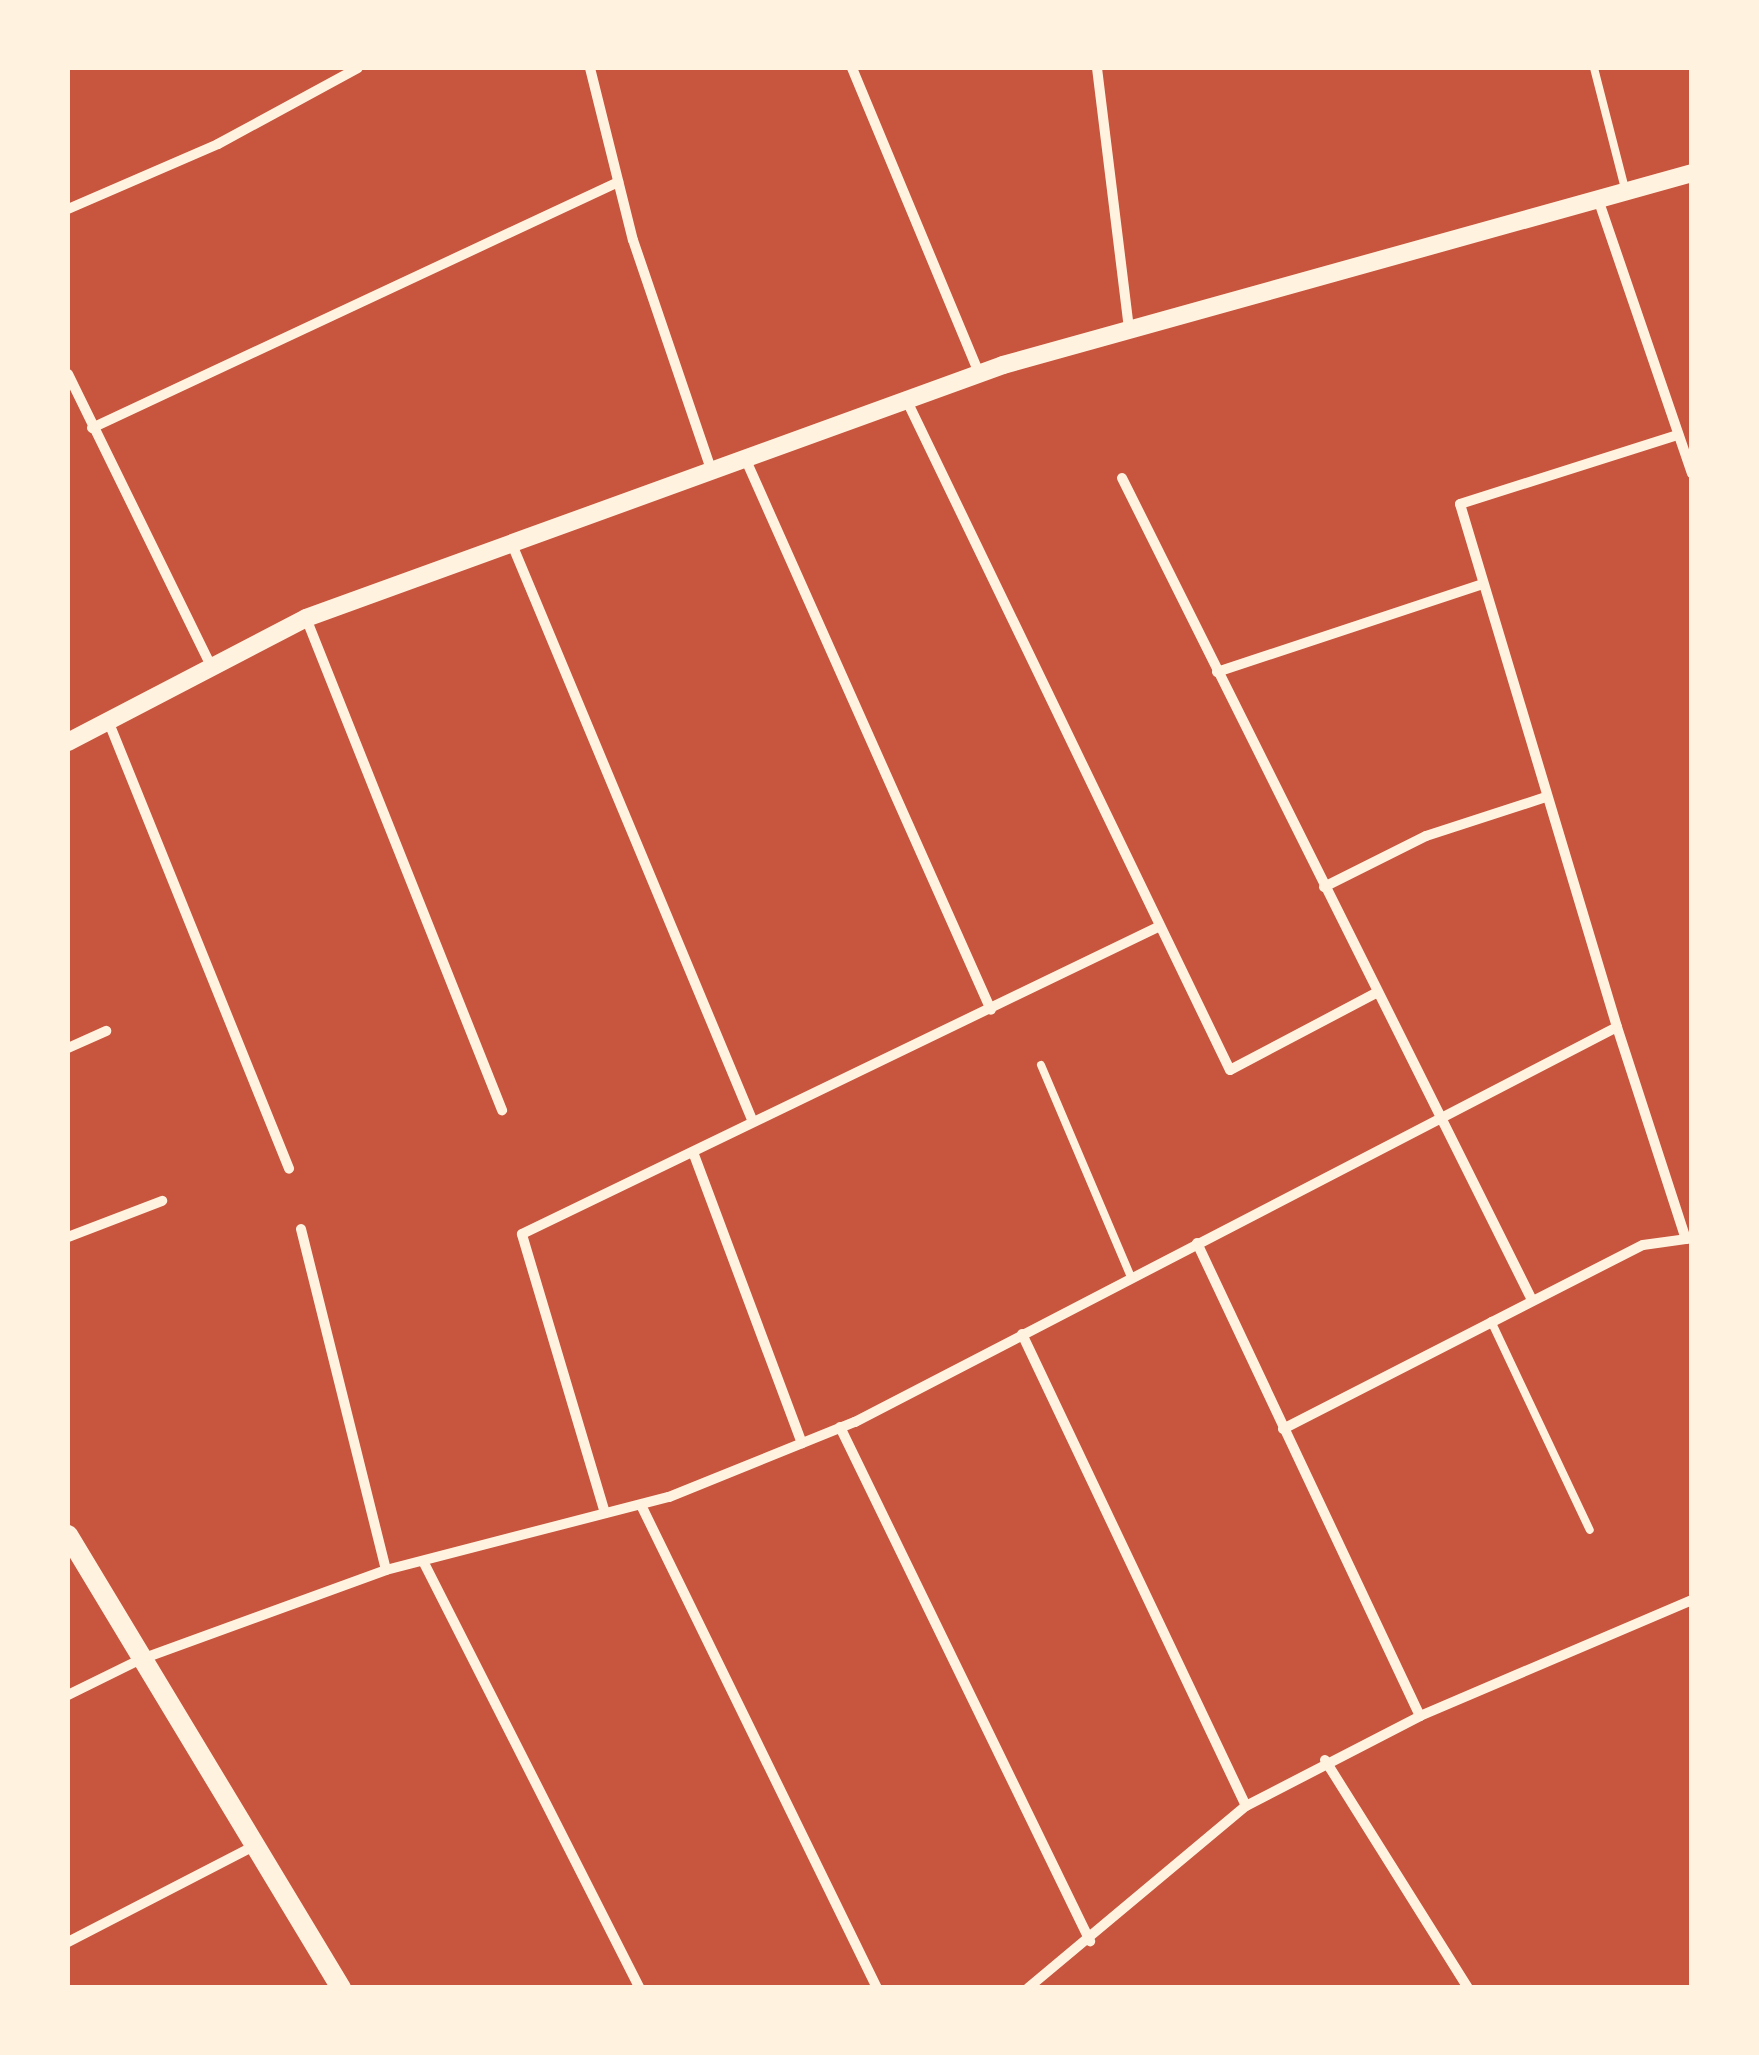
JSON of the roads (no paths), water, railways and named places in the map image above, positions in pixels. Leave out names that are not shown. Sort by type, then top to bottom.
[{"type":"main road","points":[[68,1535],[139,1660],[341,1988]]},
{"type":"street","points":[[68,208],[218,144],[358,68]]},
{"type":"street","points":[[590,68],[618,182],[711,469]]},
{"type":"street","points":[[852,68],[979,374]]},
{"type":"street","points":[[1097,68],[1129,329]]},
{"type":"street","points":[[68,742],[106,717],[306,618],[906,399],[1129,329],[1692,173]]},
{"type":"street","points":[[92,428],[618,182]]},
{"type":"street","points":[[1598,199],[1692,474]]},
{"type":"street","points":[[68,374],[210,666]]},
{"type":"street","points":[[906,399],[1230,1070],[1376,993]]},
{"type":"street","points":[[1282,1429],[1643,1245],[1689,1238],[1617,1027],[1460,504],[1678,435]]},
{"type":"street","points":[[745,457],[991,1010]]},
{"type":"street","points":[[1122,478],[1532,1300]]},
{"type":"street","points":[[511,542],[753,1122]]},
{"type":"street","points":[[1218,672],[1483,584]]},
{"type":"street","points":[[306,618],[502,1110]]},
{"type":"street","points":[[106,717],[288,1170]]},
{"type":"street","points":[[1324,887],[1426,836],[1546,797]]},
{"type":"street","points":[[606,1514],[522,1234],[1160,926]]},
{"type":"street","points":[[68,1695],[139,1660],[386,1570],[641,1505],[840,1427],[1617,1027]]},
{"type":"street","points":[[68,1048],[106,1031]]},
{"type":"street","points":[[693,1152],[802,1443]]},
{"type":"street","points":[[68,1237],[162,1201]]},
{"type":"street","points":[[301,1228],[386,1570]]},
{"type":"street","points":[[1197,1243],[1420,1716]]},
{"type":"street","points":[[1022,1334],[1246,1806]]},
{"type":"street","points":[[840,1427],[1090,1941]]},
{"type":"street","points":[[641,1505],[876,1988]]},
{"type":"street","points":[[423,1561],[640,1988]]},
{"type":"street","points":[[1028,1988],[1090,1941],[1246,1806],[1325,1760],[1420,1716],[1692,1600]]},
{"type":"street","points":[[1325,1760],[1468,1988]]},
{"type":"street","points":[[68,1942],[254,1846]]},
{"type":"lane","points":[[1594,68],[1626,191]]},
{"type":"lane","points":[[1041,1065],[1132,1277]]},
{"type":"lane","points":[[1491,1321],[1590,1530]]}]
